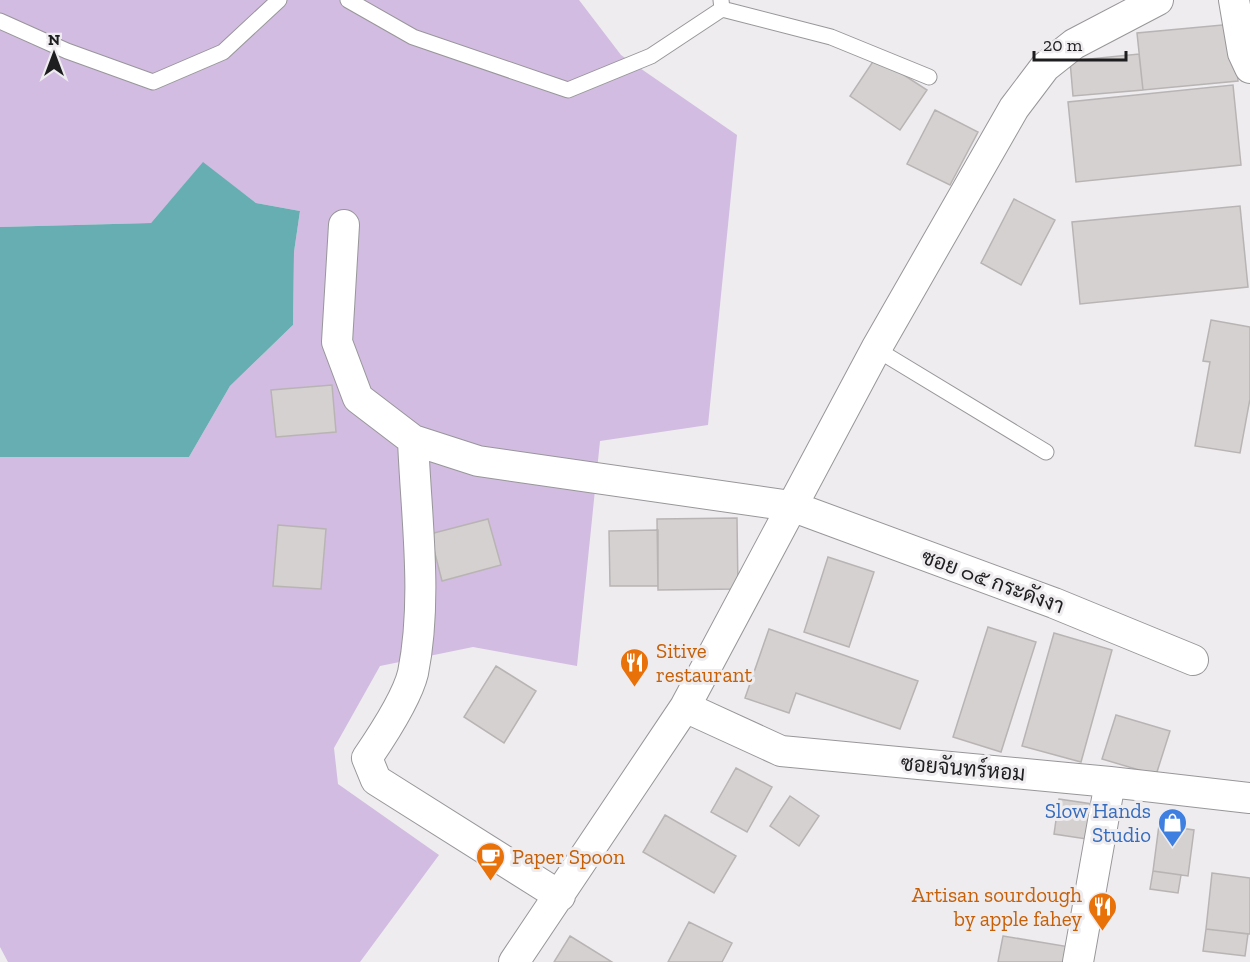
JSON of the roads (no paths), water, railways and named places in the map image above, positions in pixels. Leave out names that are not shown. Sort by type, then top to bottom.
[{"type":"street","points":[[514,962],[685,707],[876,349],[1014,108],[1045,67],[1074,44],[1158,0]]},
{"type":"street","points":[[1234,0],[1243,53],[1250,68]]},
{"type":"street","name":"ซอย ๐๕ กระดังงา","points":[[344,225],[337,342],[358,398],[413,440],[478,461],[791,506],[1054,603],[1193,660]]},
{"type":"street","points":[[413,440],[420,606],[412,675],[388,726],[367,758],[376,780],[560,896]]},
{"type":"street","name":"ซอยจันทร์หอม","points":[[685,707],[781,751],[1110,782],[1250,798]]},
{"type":"street","points":[[1078,962],[1110,782]]},
{"type":"lane","points":[[0,21],[67,51],[153,82],[223,52],[279,0]]},
{"type":"lane","points":[[348,0],[413,37],[568,90],[651,56],[721,5],[831,37],[928,77]]},
{"type":"lane","points":[[876,349],[1046,452]]},
{"type":"water","points":[[203,162],[256,203],[300,211],[294,252],[293,325],[230,386],[189,457],[0,457],[0,227],[151,223]]},
{"type":"place","name":"Sitive restaurant","points":[[635,688]]},
{"type":"place","name":"Slow Hands Studio","points":[[1172,848]]},
{"type":"place","name":"Paper Spoon","points":[[491,882]]},
{"type":"place","name":"Artisan sourdough by apple fahey","points":[[1103,932]]}]
